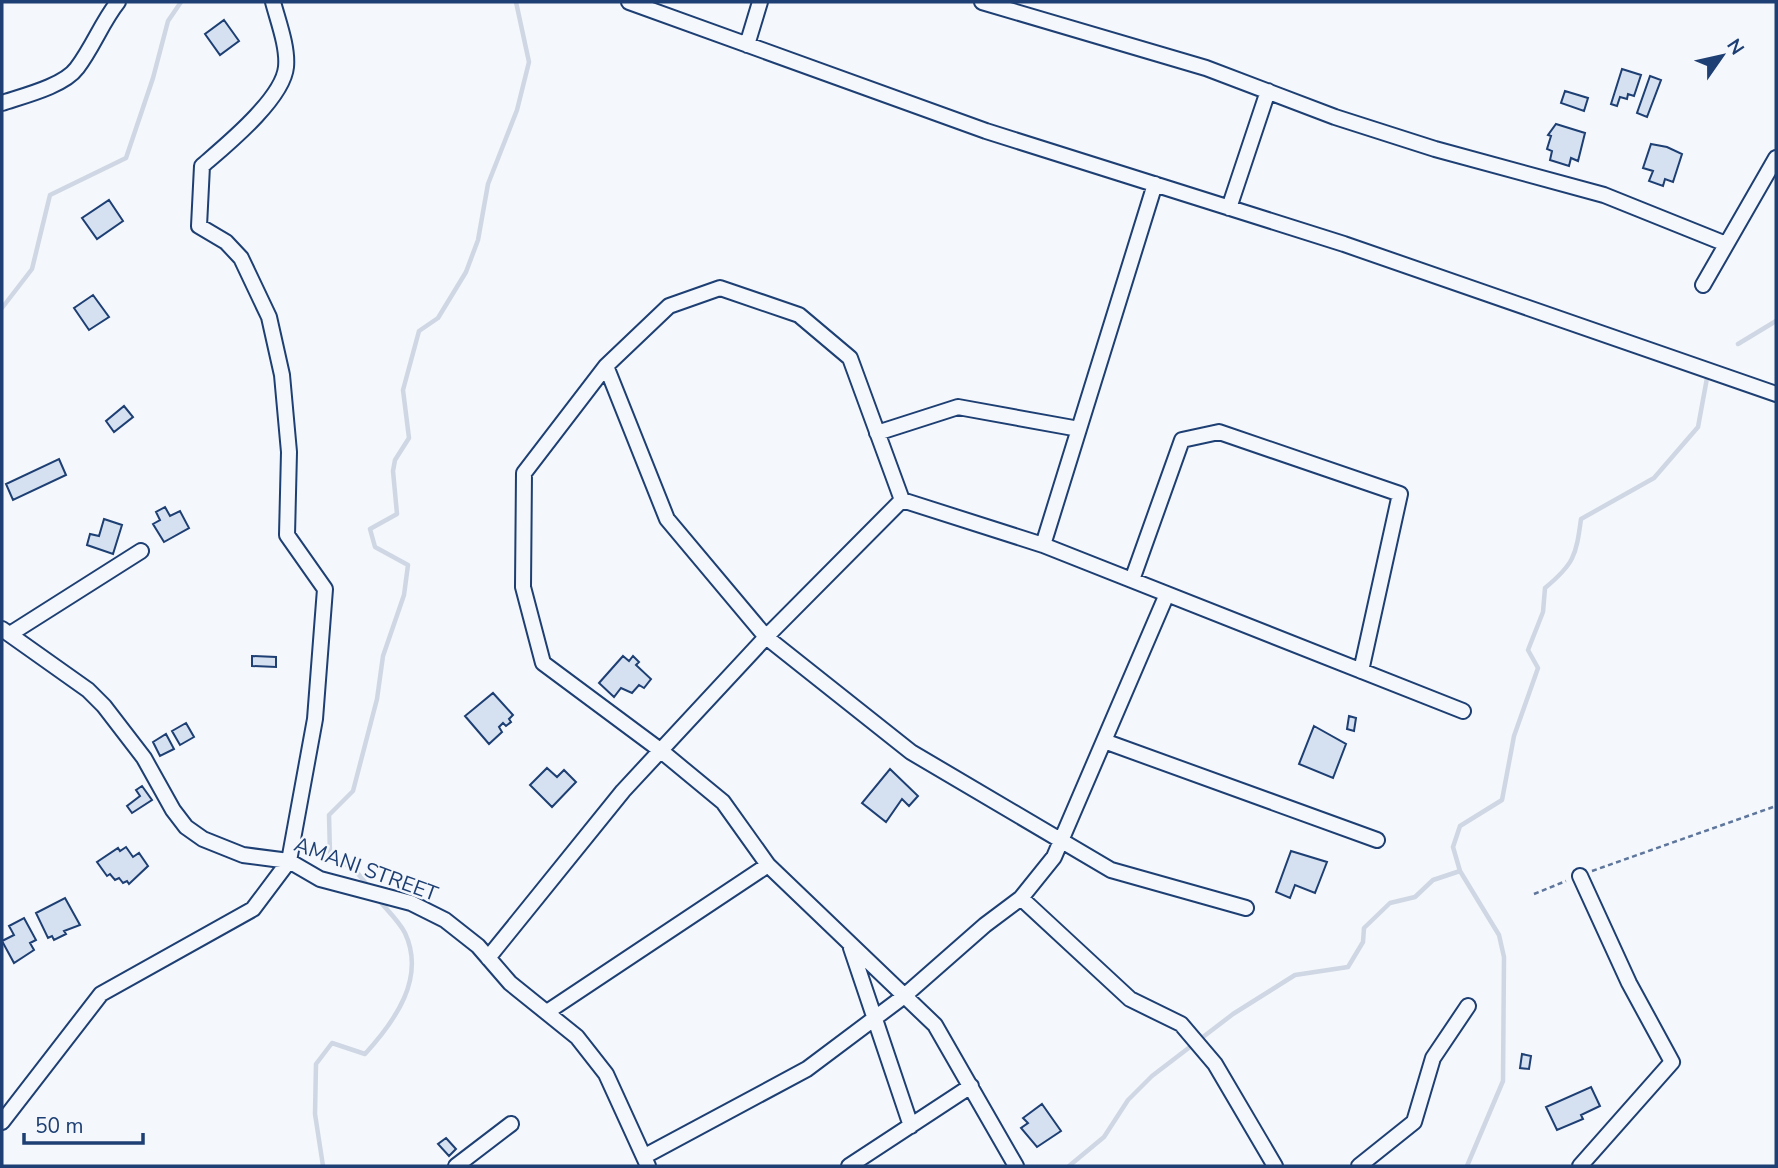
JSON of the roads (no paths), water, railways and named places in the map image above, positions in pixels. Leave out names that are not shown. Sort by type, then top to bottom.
[{"type":"street","points":[[2,103],[43,90],[76,71],[106,17],[118,2]]},
{"type":"street","points":[[2,1122],[101,994],[253,909],[289,862],[316,719],[325,589],[288,535],[289,452],[282,375],[269,317],[241,258],[226,242],[199,226],[202,166],[246,128],[273,94],[286,68],[274,2]]},
{"type":"street","points":[[629,2],[986,131],[1344,244],[1776,394]]},
{"type":"street","points":[[747,45],[760,2]]},
{"type":"street","points":[[982,2],[1206,68],[1435,149],[1604,195],[1726,244]]},
{"type":"street","points":[[1229,208],[1268,91]]},
{"type":"street","points":[[1703,285],[1776,158]]},
{"type":"street","points":[[1043,545],[1155,184]]},
{"type":"street","points":[[902,500],[850,358],[799,315],[720,288],[669,306],[607,366],[524,474],[523,587],[543,663],[660,750],[723,802],[768,864],[935,1025],[1016,1166]]},
{"type":"street","points":[[607,366],[667,519],[766,637],[911,752],[1111,870],[1246,908]]},
{"type":"street","points":[[877,433],[958,407],[1079,429]]},
{"type":"street","points":[[1132,580],[1182,440],[1219,432],[1400,494],[1361,671]]},
{"type":"street","points":[[488,958],[622,791],[766,637],[902,500]]},
{"type":"street","points":[[902,500],[1043,545],[1463,711]]},
{"type":"street","points":[[6,631],[141,551]]},
{"type":"street","points":[[647,1161],[807,1069],[903,997],[985,925],[1021,898],[1054,857],[1167,594]]},
{"type":"street","name":"AMANI STREET","points":[[6,631],[88,690],[104,706],[144,758],[173,810],[187,827],[203,839],[243,855],[289,862],[320,878],[411,903],[445,920],[488,958],[510,983],[577,1037],[606,1074],[647,1161]]},
{"type":"street","points":[[1104,741],[1377,840]]},
{"type":"street","points":[[547,1012],[768,864]]},
{"type":"street","points":[[1580,876],[1629,984],[1672,1062],[1580,1166]]},
{"type":"street","points":[[1021,898],[1130,999],[1181,1024],[1215,1064],[1275,1166]]},
{"type":"street","points":[[849,944],[911,1126]]},
{"type":"street","points":[[1359,1166],[1414,1122],[1433,1058],[1468,1006]]},
{"type":"street","points":[[849,1166],[971,1086]]},
{"type":"street","points":[[456,1166],[511,1124]]},
{"type":"waterway","points":[[2,308],[32,269],[50,195],[126,158],[153,78],[168,21],[181,2]]},
{"type":"waterway","points":[[368,886],[355,870],[330,854],[329,815],[353,791],[377,699],[383,656],[404,595],[408,565],[375,547],[370,529],[397,514],[393,471],[395,460],[409,438],[403,390],[419,331],[438,318],[466,272],[478,240],[488,184],[517,110],[529,62],[516,2]]},
{"type":"waterway","points":[[1738,344],[1776,321]]},
{"type":"waterway","points":[[1467,1166],[1503,1081],[1504,957],[1499,935],[1460,871],[1453,847],[1460,826],[1502,800],[1514,736],[1538,668],[1528,650],[1543,612],[1545,588],[1572,558],[1581,519],[1654,478],[1698,427],[1707,378]]},
{"type":"waterway","points":[[1069,1166],[1104,1137],[1128,1100],[1152,1076],[1233,1014],[1295,975],[1348,967],[1363,942],[1364,928],[1390,903],[1415,897],[1433,880],[1460,871]]},
{"type":"waterway","points":[[323,1166],[315,1114],[316,1064],[332,1043],[365,1054],[387,1028],[404,998],[409,982],[411,950],[405,933],[377,898]]}]
